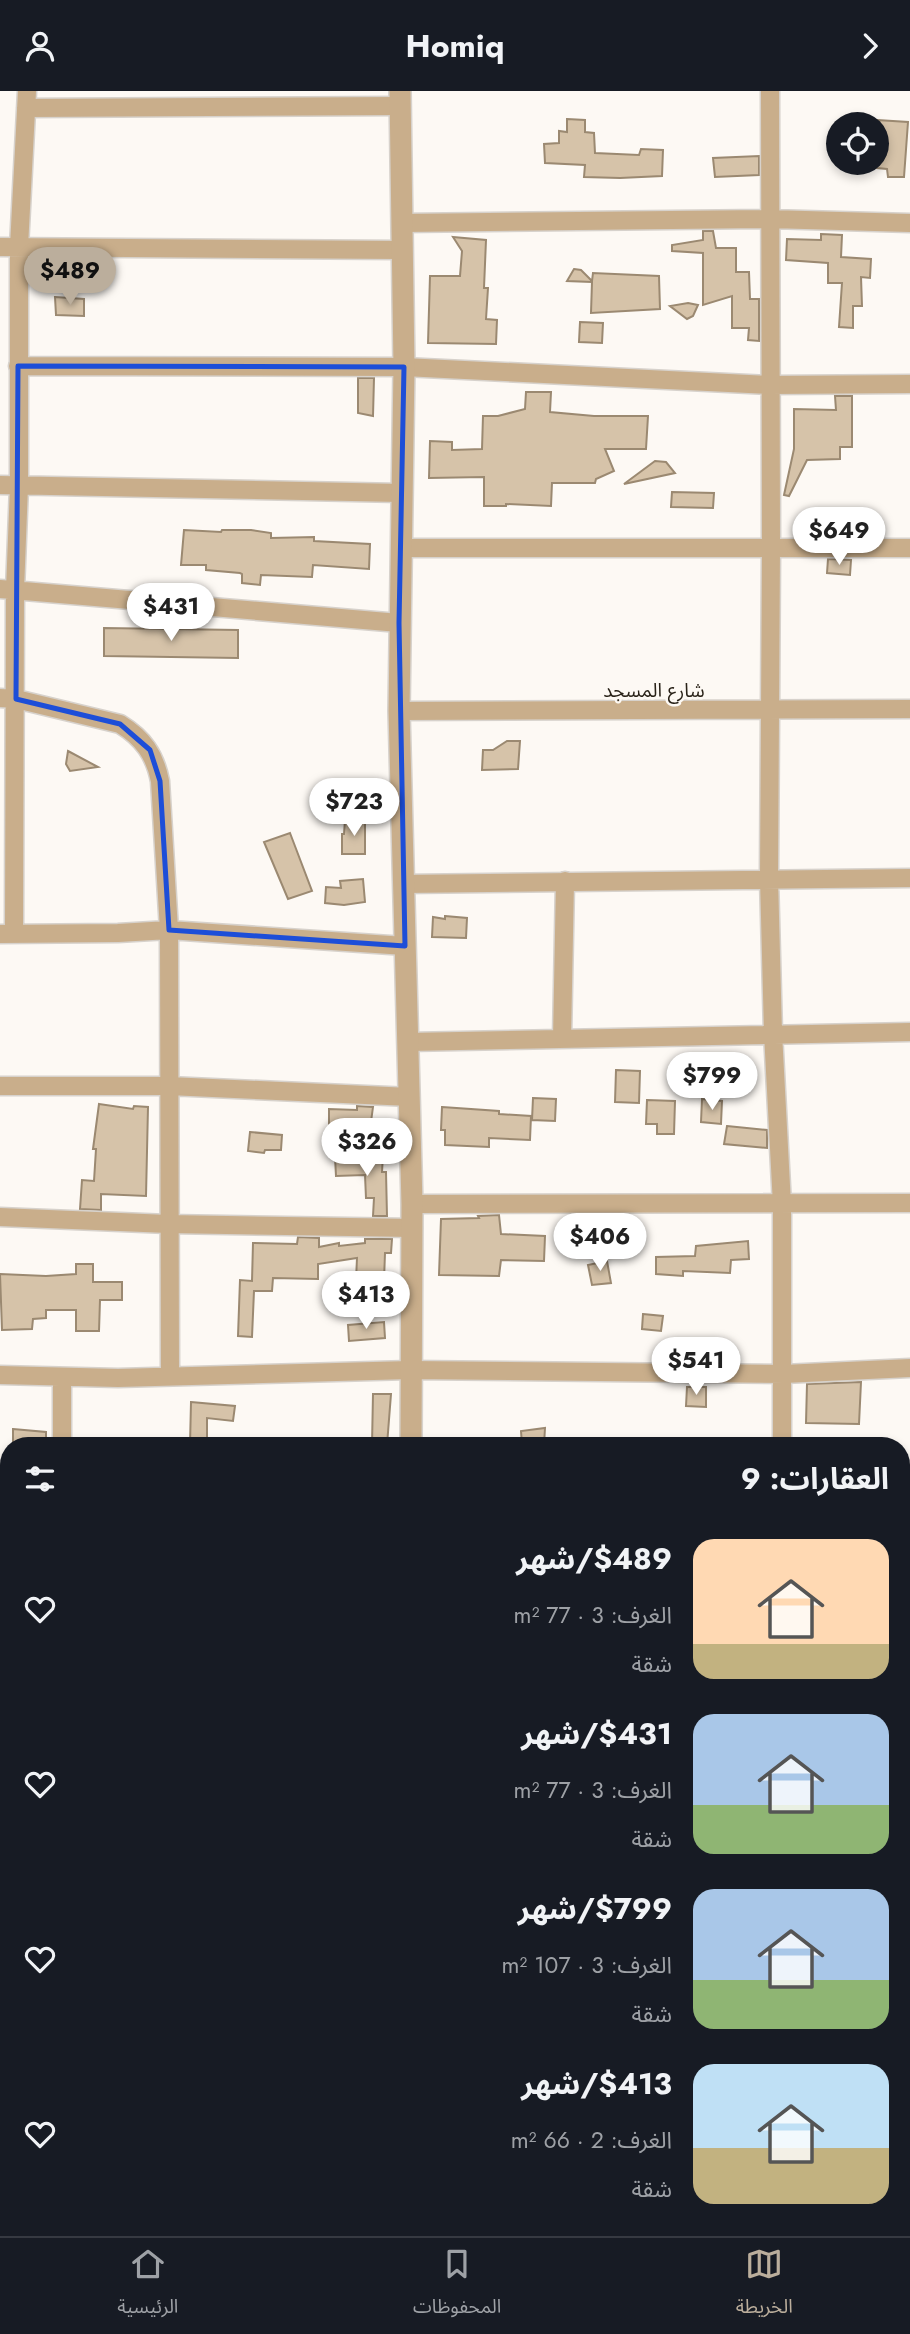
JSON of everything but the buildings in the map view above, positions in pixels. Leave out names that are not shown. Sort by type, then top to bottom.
[{"type":"street","points":[[770,91],[769,878],[773,1033],[782,1205],[782,1437]]},
{"type":"street","points":[[405,946],[169,930],[7,933],[7,589],[19,486],[19,247],[26,99],[400,99],[404,367],[398,711],[402,884],[405,946],[410,1097],[413,1228],[411,1437]]},
{"type":"street","points":[[401,223],[770,219],[910,223]]},
{"type":"street","points":[[0,247],[401,250]]},
{"type":"street","points":[[18,366],[404,367],[770,384],[910,384]]},
{"type":"street","points":[[0,485],[401,493]]},
{"type":"street","points":[[401,548],[910,548]]},
{"type":"street","points":[[7,589],[399,623]]},
{"type":"street","points":[[8,698],[120,724],[135,733],[157,763],[169,930],[170,1376]]},
{"type":"street","name":"شارع المسجد","points":[[398,711],[910,709]]},
{"type":"street","points":[[402,884],[910,878]]},
{"type":"street","points":[[562,1039],[565,881]]},
{"type":"street","points":[[408,1042],[910,1032]]},
{"type":"street","points":[[0,1086],[169,1086],[410,1097]]},
{"type":"street","points":[[412,1203],[910,1203]]},
{"type":"street","points":[[0,1217],[168,1224],[413,1228]]},
{"type":"street","points":[[0,1375],[170,1376],[410,1370],[784,1374],[910,1368]]},
{"type":"street","points":[[62,1377],[62,1437]]},
{"type":"highlighted area","points":[[18,366],[404,367],[399,623],[405,946],[169,930],[160,781],[150,750],[120,724],[16,699]]}]
